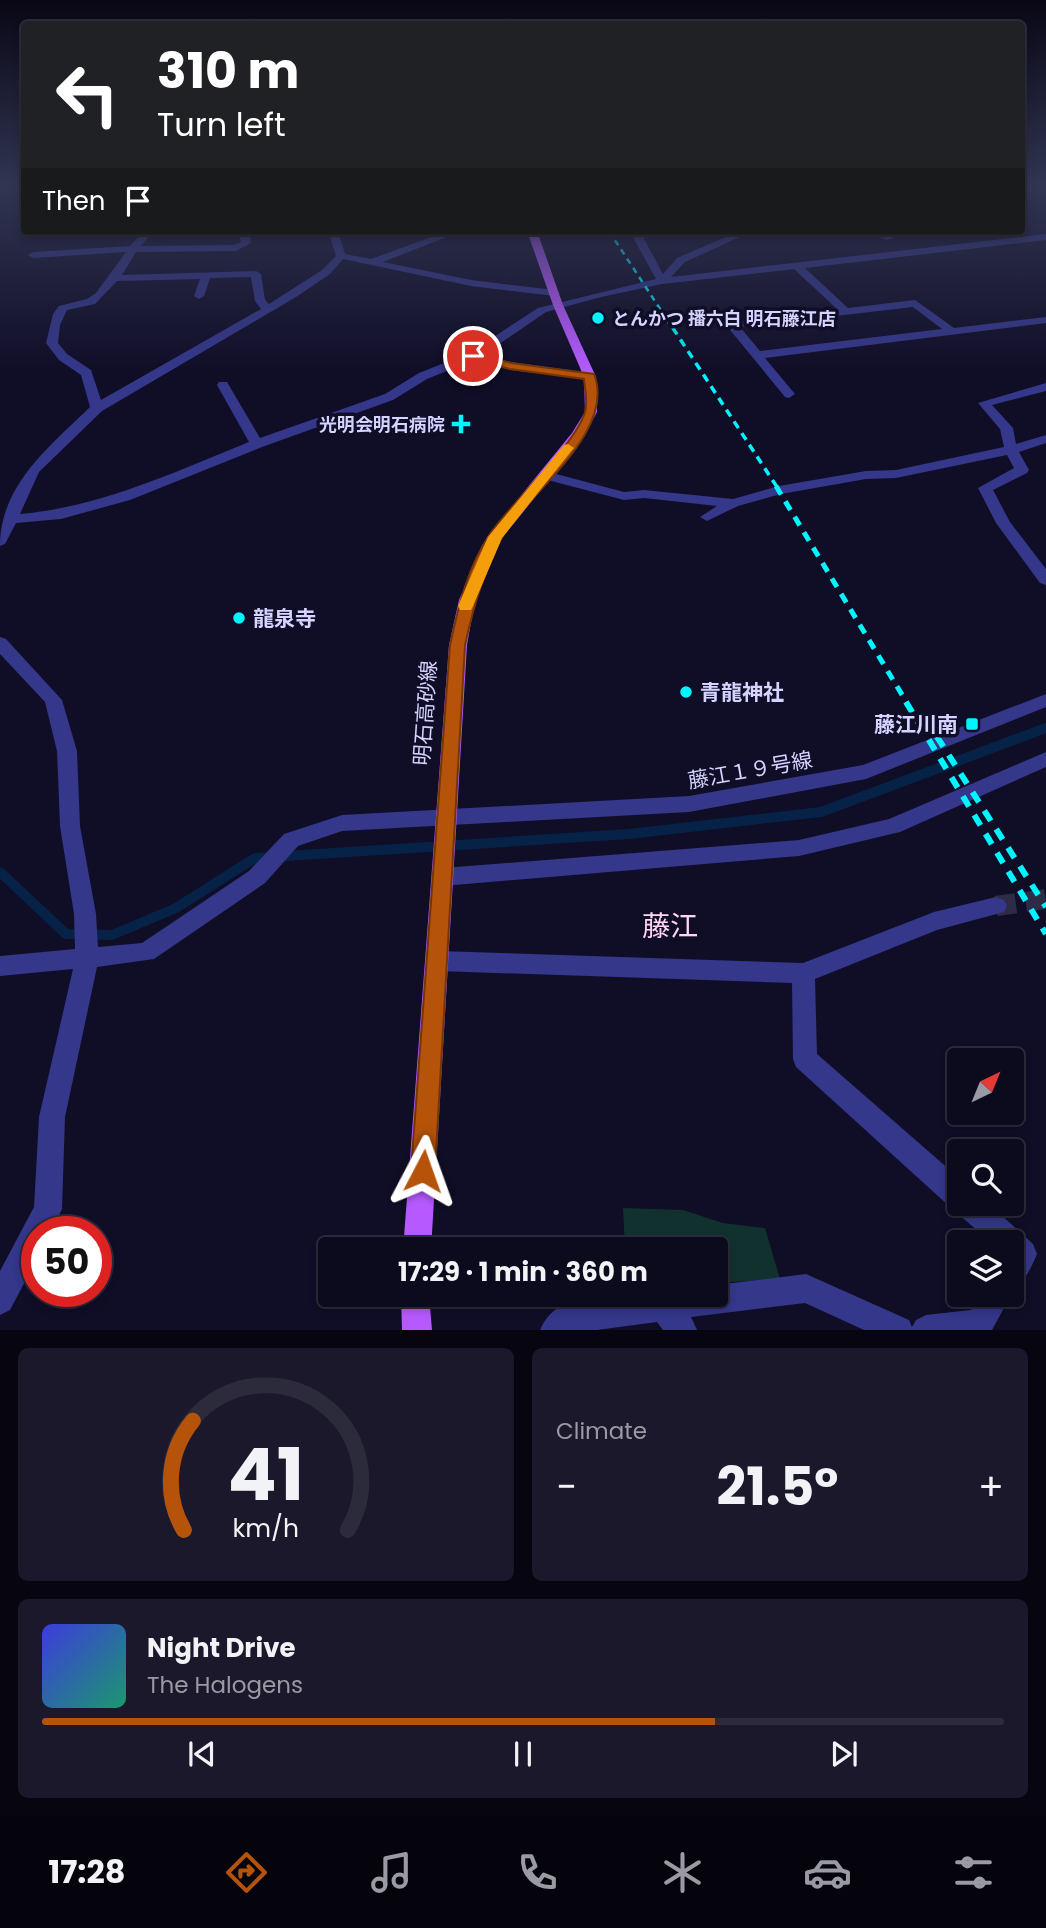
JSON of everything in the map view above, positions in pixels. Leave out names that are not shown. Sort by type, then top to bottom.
[{"type":"main road","name":"明石高砂線","points":[[419,1237],[457,645],[467,600],[495,537],[578,435],[591,412],[590,377],[556,299],[538,247]]},
{"type":"main road","points":[[416,1307],[417,1329]]},
{"type":"street","points":[[33,255],[133,249],[238,247]]},
{"type":"street","points":[[338,247],[341,256]]},
{"type":"street","points":[[374,262],[414,247]]},
{"type":"street","points":[[643,247],[662,281]]},
{"type":"street","points":[[662,281],[681,260],[711,247]]},
{"type":"street","points":[[903,247],[914,254]]},
{"type":"street","points":[[341,256],[556,299],[662,281],[799,268],[969,247]]},
{"type":"street","points":[[97,408],[87,373],[63,357],[52,343],[54,318],[63,306],[98,297],[133,249]]},
{"type":"street","points":[[0,541],[33,470],[97,408],[327,272],[341,256]]},
{"type":"street","points":[[799,268],[845,311]]},
{"type":"street","points":[[113,278],[256,274],[260,300],[267,309]]},
{"type":"street","points":[[199,296],[206,275]]},
{"type":"street","points":[[9,519],[61,514],[125,497],[257,444],[389,397],[423,376],[473,356],[556,299]]},
{"type":"street","points":[[789,394],[760,355],[732,325],[915,303],[953,332]]},
{"type":"street","points":[[760,355],[1046,320]]},
{"type":"street","points":[[473,356],[510,366],[590,377]]},
{"type":"street","points":[[223,385],[257,444]]},
{"type":"street","points":[[1046,387],[984,403],[1006,428],[1011,450],[1022,470],[985,488],[1003,523],[1046,580]]},
{"type":"street","points":[[707,517],[733,503],[779,490],[866,475],[897,474],[1011,450],[1046,439]]},
{"type":"street","points":[[545,475],[624,496],[644,494],[733,503]]},
{"type":"street","points":[[0,643],[53,699],[67,751],[70,826],[85,914],[87,958],[52,1117],[48,1209],[0,1300]]},
{"type":"street","name":"藤江１９号線","points":[[0,966],[146,952],[257,877],[291,840],[342,823],[446,825],[688,804],[866,772],[1046,700]]},
{"type":"street","points":[[443,869],[799,848],[893,826],[1046,759]]},
{"type":"street","points":[[438,961],[803,973],[934,921],[996,906]]},
{"type":"street","points":[[803,973],[805,1059],[947,1185]]},
{"type":"street","points":[[981,1216],[997,1230]]},
{"type":"street","points":[[728,1298],[806,1288],[899,1329]]},
{"type":"street","points":[[555,1329],[565,1319],[655,1307]]},
{"type":"street","points":[[664,1307],[682,1329]]},
{"type":"street","points":[[926,1329],[979,1324],[990,1307]]},
{"type":"green space","points":[[623,1208],[683,1210],[723,1223],[765,1228],[780,1279],[728,1282],[728,1237],[624,1237]]},
{"type":"waterway","points":[[0,872],[66,934],[112,935],[176,908],[255,858],[629,834],[821,812],[1046,728]]},
{"type":"tunnel","points":[[996,906],[1046,899]]},
{"type":"railway","points":[[620,247],[666,318]]},
{"type":"railway","points":[[665,316],[777,487]]},
{"type":"railway","points":[[776,486],[907,703]]},
{"type":"railway","points":[[906,702],[1046,934]]},
{"type":"railway","points":[[925,718],[1046,907]]},
{"type":"slow traffic","points":[[466,606],[495,537],[568,448]]},
{"type":"place","name":"とんかつ 播六白 明石藤江店","points":[[598,318]]},
{"type":"place","name":"光明会明石病院","points":[[461,424]]},
{"type":"place","name":"龍泉寺","points":[[239,618]]},
{"type":"place","name":"青龍神社","points":[[686,692]]},
{"type":"place","name":"藤江川南","points":[[972,724]]},
{"type":"district","name":"藤江","points":[[670,926]]},
{"type":"route","points":[[423,1171],[457,645],[467,600],[495,537],[578,435],[591,412],[592,398],[590,377],[510,366],[473,356]]}]
